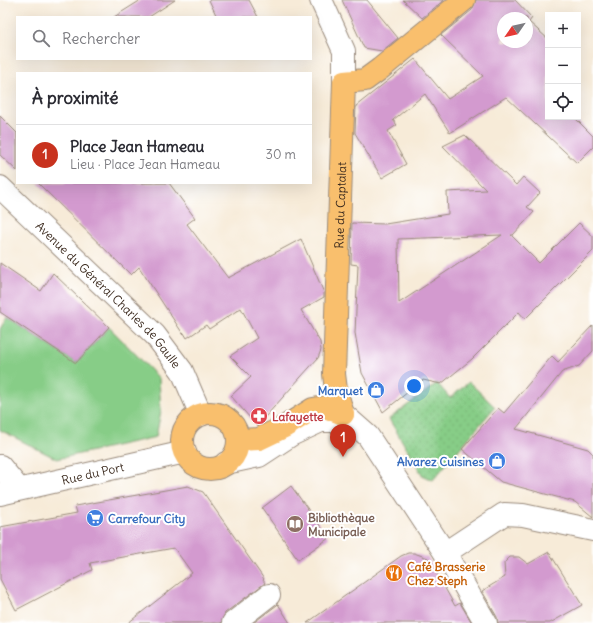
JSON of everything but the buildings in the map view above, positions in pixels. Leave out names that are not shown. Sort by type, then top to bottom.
[{"type":"main road","points":[[344,82],[365,80],[464,0]]},
{"type":"main road","name":"Rue du Captalat","points":[[343,414],[336,390],[334,374],[344,82]]},
{"type":"main road","points":[[238,440],[259,439],[286,426],[313,409],[326,407],[343,414]]},
{"type":"main road","points":[[210,413],[226,418],[236,432],[238,440],[237,449],[232,457],[226,464],[219,467],[203,468],[189,459],[182,444],[187,426],[193,419],[210,413]]},
{"type":"street","name":"Rue du Captalat","points":[[321,0],[344,51],[344,82]]},
{"type":"street","name":"Avenue du Général Charles de Gaulle","points":[[0,187],[155,335],[182,371],[201,415]]},
{"type":"street","points":[[226,464],[259,456],[291,435],[321,421],[332,420],[343,414],[368,436],[444,553],[486,623]]},
{"type":"street","name":"Rue du Port","points":[[9,491],[185,452]]},
{"type":"street","points":[[0,466],[9,491]]},
{"type":"street","points":[[444,553],[504,514],[523,515],[593,530]]},
{"type":"street","points":[[233,623],[269,595]]},
{"type":"green space","points":[[7,317],[76,363],[109,327],[159,378],[161,411],[156,437],[57,459],[0,430],[0,329]]},
{"type":"green space","points":[[469,382],[495,407],[433,480],[423,476],[389,419],[437,383],[450,398]]},
{"type":"place","name":"Marquet","points":[[376,390]]},
{"type":"place","name":"Lafayette","points":[[259,416]]},
{"type":"place","name":"Place Jean Hameau","points":[[343,457]]},
{"type":"place","name":"Alvarez Cuisines","points":[[497,461]]},
{"type":"place","name":"Carrefour City","points":[[95,518]]},
{"type":"place","name":"Bibliothèque Municipale","points":[[295,524]]},
{"type":"place","name":"Café Brasserie Chez Steph","points":[[394,573]]}]
